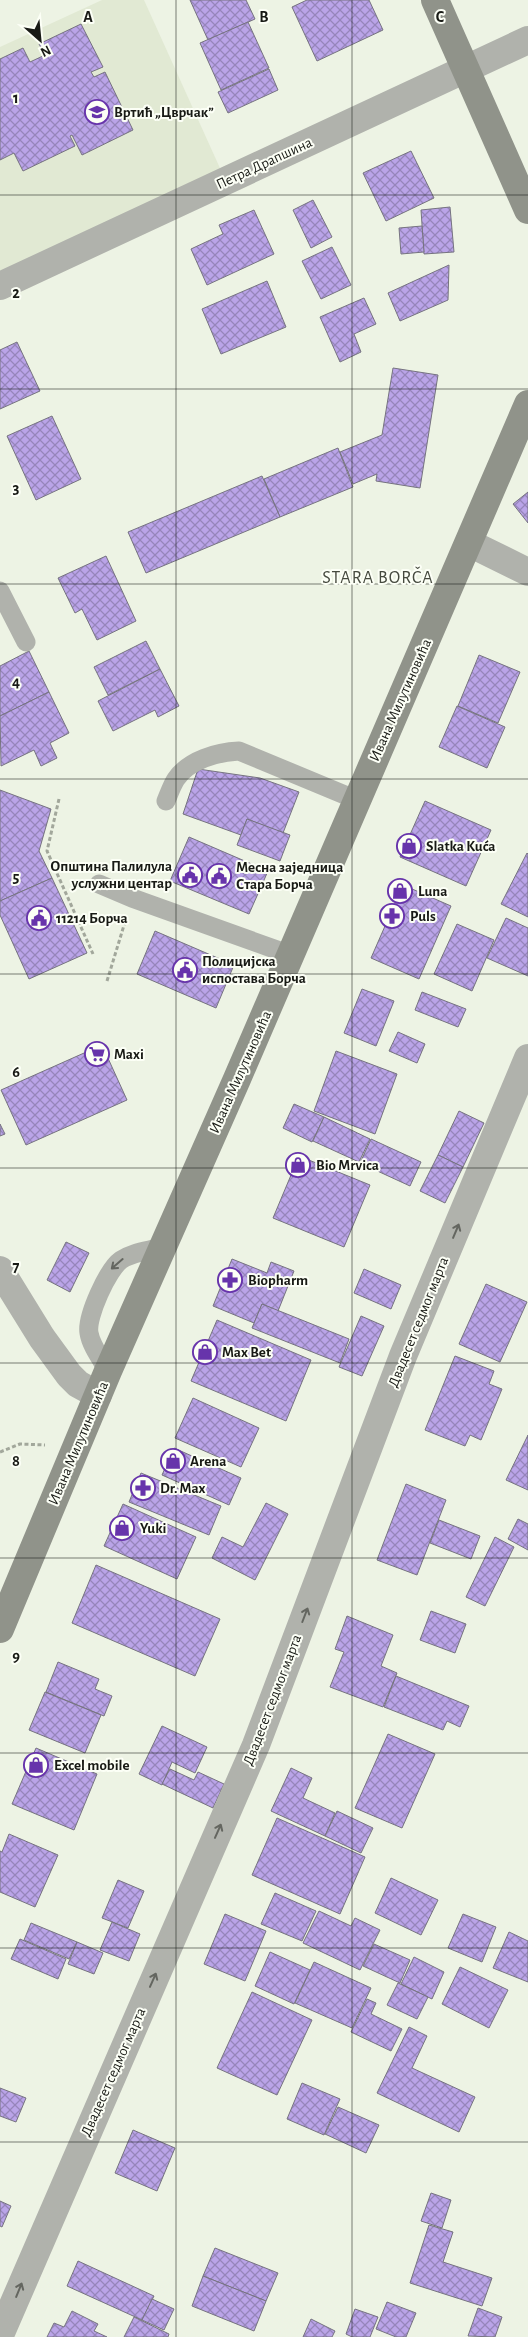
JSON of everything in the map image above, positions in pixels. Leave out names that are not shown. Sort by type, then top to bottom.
[{"type":"street","points":[[435,0],[528,210]]},
{"type":"street","name":"Петра Драпшина","points":[[0,286],[528,40]]},
{"type":"street","name":"Ивана Милутиновића","points":[[0,1629],[103,1383],[291,955],[528,404]]},
{"type":"street","points":[[469,543],[528,572]]},
{"type":"street","name":"Двадесет седмог марта","points":[[0,2335],[256,1744],[403,1356],[528,1058]]},
{"type":"street","points":[[0,1270],[42,1338],[69,1375],[78,1384],[103,1383]]},
{"type":"lane","points":[[0,591],[26,642]]},
{"type":"lane","points":[[166,801],[176,779],[189,766],[222,752],[239,751],[357,800]]},
{"type":"lane","points":[[99,884],[132,898],[291,955]]},
{"type":"lane","points":[[103,1383],[90,1338],[89,1320],[112,1268],[132,1254],[162,1247]]},
{"type":"path","points":[[59,799],[46,851],[94,954]]},
{"type":"path","points":[[107,981],[132,898]]},
{"type":"path","points":[[0,1452],[20,1444],[45,1444],[72,1457]]},
{"type":"shaded area","name":"Вртић „Цврчак”","points":[[102,0],[144,0],[224,177],[0,281],[0,47]]},
{"type":"building","points":[[190,0],[246,0],[255,19],[208,40]]},
{"type":"building","points":[[307,0],[369,0],[383,30],[317,61],[292,7]]},
{"type":"building","points":[[248,22],[269,68],[221,90],[200,43]]},
{"type":"building","points":[[81,24],[103,67],[91,72],[94,77],[105,72],[133,130],[82,155],[72,135],[70,136],[75,146],[23,171],[14,153],[0,160],[0,59],[23,48],[30,62],[45,55],[39,44]]},
{"type":"building","points":[[269,69],[278,90],[228,113],[218,92]]},
{"type":"building","points":[[411,151],[434,198],[386,221],[363,173]]},
{"type":"building","points":[[313,200],[332,237],[311,248],[293,210]]},
{"type":"building","points":[[450,207],[454,252],[424,254],[421,210]]},
{"type":"building","points":[[254,210],[274,254],[207,285],[191,249],[223,234],[219,225]]},
{"type":"building","points":[[422,226],[424,252],[401,254],[399,228]]},
{"type":"building","points":[[332,247],[351,285],[321,299],[302,261]]},
{"type":"building","points":[[449,265],[448,300],[400,321],[388,293]]},
{"type":"building","points":[[267,281],[286,327],[221,354],[202,309]]},
{"type":"building","points":[[364,298],[376,324],[354,334],[361,352],[340,362],[320,317]]},
{"type":"building","points":[[17,342],[40,391],[0,409],[0,350]]},
{"type":"building","points":[[393,368],[438,375],[420,488],[376,481],[377,474],[353,484],[340,452],[382,435]]},
{"type":"building","points":[[52,416],[81,479],[36,500],[7,436]]},
{"type":"building","points":[[338,448],[353,487],[280,517],[264,479]]},
{"type":"building","points":[[262,476],[280,517],[146,573],[128,532]]},
{"type":"building","points":[[528,492],[528,523],[513,504]]},
{"type":"building","points":[[106,556],[136,621],[97,640],[82,609],[75,613],[58,578]]},
{"type":"building","points":[[146,641],[160,669],[108,695],[94,667]]},
{"type":"building","points":[[29,651],[49,692],[0,716],[0,666]]},
{"type":"building","points":[[479,655],[520,672],[498,723],[458,706]]},
{"type":"building","points":[[160,669],[179,706],[158,717],[155,710],[113,731],[98,701]]},
{"type":"building","points":[[49,692],[69,733],[50,743],[57,758],[41,766],[34,750],[1,766],[0,716]]},
{"type":"building","points":[[457,706],[505,727],[487,768],[439,747]]},
{"type":"building","points":[[198,769],[260,778],[299,792],[283,833],[247,819],[241,835],[183,814]]},
{"type":"building","points":[[0,790],[51,809],[39,851],[52,878],[0,901]]},
{"type":"building","points":[[425,801],[491,830],[466,886],[400,857]]},
{"type":"building","points":[[247,819],[290,835],[280,861],[237,845]]},
{"type":"building","name":"Месна заједница Стара Борча","points":[[189,837],[268,871],[249,914],[170,881]]},
{"type":"building","points":[[528,854],[528,917],[501,904]]},
{"type":"building","points":[[52,878],[87,953],[29,979],[0,915],[0,901]]},
{"type":"building","points":[[403,885],[451,906],[419,979],[371,958]]},
{"type":"building","points":[[506,918],[528,928],[528,976],[487,958]]},
{"type":"building","points":[[457,924],[494,940],[472,991],[434,974]]},
{"type":"building","name":"Полицијска испостава Борча","points":[[155,931],[234,965],[216,1008],[137,974]]},
{"type":"building","points":[[362,989],[394,1001],[376,1046],[344,1033]]},
{"type":"building","points":[[422,992],[466,1009],[458,1027],[415,1010]]},
{"type":"building","points":[[398,1032],[425,1044],[417,1063],[389,1051]]},
{"type":"building","points":[[102,1045],[127,1100],[26,1145],[1,1090]]},
{"type":"building","points":[[336,1051],[397,1074],[375,1134],[314,1111]]},
{"type":"building","points":[[294,1104],[324,1117],[312,1142],[283,1128]]},
{"type":"building","points":[[459,1111],[484,1123],[463,1167],[438,1155]]},
{"type":"building","points":[[324,1117],[370,1139],[359,1162],[313,1141]]},
{"type":"building","points":[[0,1124],[5,1134],[0,1136]]},
{"type":"building","points":[[371,1139],[421,1162],[410,1186],[360,1163]]},
{"type":"building","points":[[438,1155],[463,1167],[445,1203],[420,1191]]},
{"type":"building","points":[[299,1156],[370,1185],[344,1247],[273,1218]]},
{"type":"building","points":[[66,1242],[89,1253],[70,1292],[47,1280]]},
{"type":"building","points":[[232,1259],[267,1273],[271,1262],[294,1271],[278,1311],[262,1304],[254,1323],[213,1306]]},
{"type":"building","points":[[364,1269],[401,1285],[391,1309],[354,1293]]},
{"type":"building","points":[[486,1284],[527,1302],[500,1362],[459,1344]]},
{"type":"building","points":[[262,1304],[349,1339],[340,1363],[252,1328]]},
{"type":"building","points":[[361,1316],[384,1326],[362,1376],[339,1367]]},
{"type":"building","points":[[217,1320],[311,1360],[286,1421],[191,1381]]},
{"type":"building","points":[[455,1356],[494,1371],[489,1384],[502,1389],[481,1440],[470,1435],[465,1446],[425,1430]]},
{"type":"building","points":[[193,1398],[259,1428],[241,1467],[175,1438]]},
{"type":"building","points":[[528,1435],[528,1490],[506,1480]]},
{"type":"building","points":[[174,1448],[241,1478],[229,1505],[162,1475]]},
{"type":"building","points":[[141,1473],[221,1506],[209,1535],[129,1502]]},
{"type":"building","points":[[406,1484],[446,1500],[417,1575],[377,1560]]},
{"type":"building","points":[[266,1503],[288,1514],[255,1580],[212,1558],[222,1537],[243,1547]]},
{"type":"building","points":[[123,1504],[196,1537],[177,1579],[104,1546]]},
{"type":"building","points":[[518,1519],[528,1524],[528,1550],[508,1539]]},
{"type":"building","points":[[439,1520],[480,1536],[471,1559],[430,1543]]},
{"type":"building","points":[[495,1537],[514,1547],[485,1606],[466,1597]]},
{"type":"building","points":[[96,1565],[220,1619],[195,1676],[72,1623]]},
{"type":"building","points":[[431,1611],[466,1624],[455,1653],[420,1640]]},
{"type":"building","points":[[347,1616],[393,1635],[381,1666],[397,1673],[383,1707],[330,1687],[344,1652],[335,1649]]},
{"type":"building","points":[[58,1662],[99,1679],[95,1689],[112,1696],[104,1716],[46,1692]]},
{"type":"building","points":[[396,1676],[469,1706],[460,1727],[447,1721],[443,1730],[384,1707]]},
{"type":"building","points":[[45,1692],[101,1715],[85,1753],[29,1730]]},
{"type":"building","points":[[162,1726],[207,1747],[195,1773],[172,1762],[162,1785],[139,1774]]},
{"type":"building","points":[[388,1734],[435,1754],[402,1828],[355,1808]]},
{"type":"building","points":[[36,1748],[97,1774],[74,1830],[12,1804]]},
{"type":"building","points":[[291,1768],[312,1778],[303,1798],[335,1813],[325,1836],[271,1811]]},
{"type":"building","points":[[170,1769],[194,1780],[198,1772],[224,1784],[213,1808],[162,1784]]},
{"type":"building","points":[[337,1811],[373,1828],[361,1853],[325,1836]]},
{"type":"building","points":[[277,1818],[365,1857],[340,1914],[252,1875]]},
{"type":"building","points":[[9,1834],[58,1855],[35,1907],[0,1892],[0,1851],[2,1852]]},
{"type":"building","points":[[391,1878],[438,1900],[421,1935],[375,1913]]},
{"type":"building","points":[[118,1880],[144,1891],[128,1928],[102,1918]]},
{"type":"building","points":[[275,1893],[316,1911],[302,1941],[261,1924]]},
{"type":"building","points":[[319,1911],[351,1926],[355,1918],[380,1930],[360,1970],[303,1943]]},
{"type":"building","points":[[225,1914],[266,1931],[245,1981],[204,1964]]},
{"type":"building","points":[[463,1914],[496,1927],[482,1962],[448,1948]]},
{"type":"building","points":[[112,1922],[140,1934],[129,1961],[100,1950]]},
{"type":"building","points":[[31,1923],[77,1942],[69,1959],[24,1940]]},
{"type":"building","points":[[509,1932],[528,1941],[528,1982],[493,1968]]},
{"type":"building","points":[[20,1939],[66,1959],[58,1979],[11,1959]]},
{"type":"building","points":[[77,1942],[103,1953],[94,1974],[68,1964]]},
{"type":"building","points":[[374,1944],[410,1960],[400,1983],[363,1966]]},
{"type":"building","points":[[270,1952],[310,1970],[294,2004],[255,1986]]},
{"type":"building","points":[[414,1957],[444,1972],[432,1999],[401,1984]]},
{"type":"building","points":[[314,1962],[371,1988],[352,2028],[295,2003]]},
{"type":"building","points":[[460,1967],[508,1990],[489,2028],[442,2004]]},
{"type":"building","points":[[398,1983],[428,1997],[417,2019],[387,2005]]},
{"type":"building","points":[[252,1992],[312,2020],[277,2095],[217,2068]]},
{"type":"building","points":[[367,1999],[376,2003],[371,2014],[402,2029],[391,2051],[351,2032]]},
{"type":"building","points":[[409,2027],[427,2036],[412,2068],[475,2097],[459,2132],[377,2093]]},
{"type":"building","points":[[302,2083],[340,2099],[324,2135],[287,2119]]},
{"type":"building","points":[[0,2088],[26,2098],[16,2122],[0,2116]]},
{"type":"building","points":[[338,2107],[379,2125],[366,2153],[325,2134]]},
{"type":"building","points":[[133,2130],[175,2148],[157,2191],[115,2173]]},
{"type":"building","points":[[431,2193],[451,2200],[442,2228],[421,2221]]},
{"type":"building","points":[[0,2201],[11,2206],[2,2227],[0,2226]]},
{"type":"building","points":[[429,2225],[453,2232],[443,2262],[492,2278],[482,2306],[410,2283]]},
{"type":"building","points":[[215,2248],[278,2273],[266,2301],[203,2276]]},
{"type":"building","points":[[78,2261],[154,2296],[142,2320],[67,2286]]},
{"type":"building","points":[[203,2276],[266,2301],[254,2331],[192,2306]]},
{"type":"building","points":[[152,2299],[174,2309],[164,2330],[142,2320]]},
{"type":"building","points":[[387,2302],[416,2313],[406,2337],[396,2337],[376,2329]]},
{"type":"building","points":[[478,2308],[502,2317],[495,2337],[468,2336]]},
{"type":"building","points":[[355,2309],[378,2317],[370,2337],[352,2337],[346,2334]]},
{"type":"building","points":[[72,2311],[98,2324],[94,2331],[107,2337],[47,2337],[54,2323],[64,2327]]},
{"type":"building","points":[[134,2317],[169,2334],[168,2337],[124,2337]]},
{"type":"building","points":[[311,2319],[335,2331],[332,2337],[303,2337]]},
{"type":"place","name":"Вртић „Цврчак”","points":[[97,112]]},
{"type":"place","name":"Slatka Kuća","points":[[409,846]]},
{"type":"place","name":"Општина Палилула услужни центар","points":[[190,875]]},
{"type":"place","name":"Месна заједница Стара Борча","points":[[219,876]]},
{"type":"place","name":"Luna","points":[[400,891]]},
{"type":"place","name":"Puls","points":[[392,916]]},
{"type":"place","name":"11214 Борча","points":[[39,918]]},
{"type":"place","name":"Полицијска испостава Борча","points":[[185,970]]},
{"type":"place","name":"Maxi","points":[[97,1054]]},
{"type":"place","name":"Bio Mrvica","points":[[298,1165]]},
{"type":"place","name":"Biopharm","points":[[230,1280]]},
{"type":"place","name":"Max Bet","points":[[205,1352]]},
{"type":"place","name":"Arena","points":[[173,1461]]},
{"type":"place","name":"Dr. Max","points":[[143,1488]]},
{"type":"place","name":"Yuki","points":[[122,1528]]},
{"type":"place","name":"Excel mobile","points":[[36,1765]]},
{"type":"district","name":"STARA BORČA","points":[[378,577]]}]
